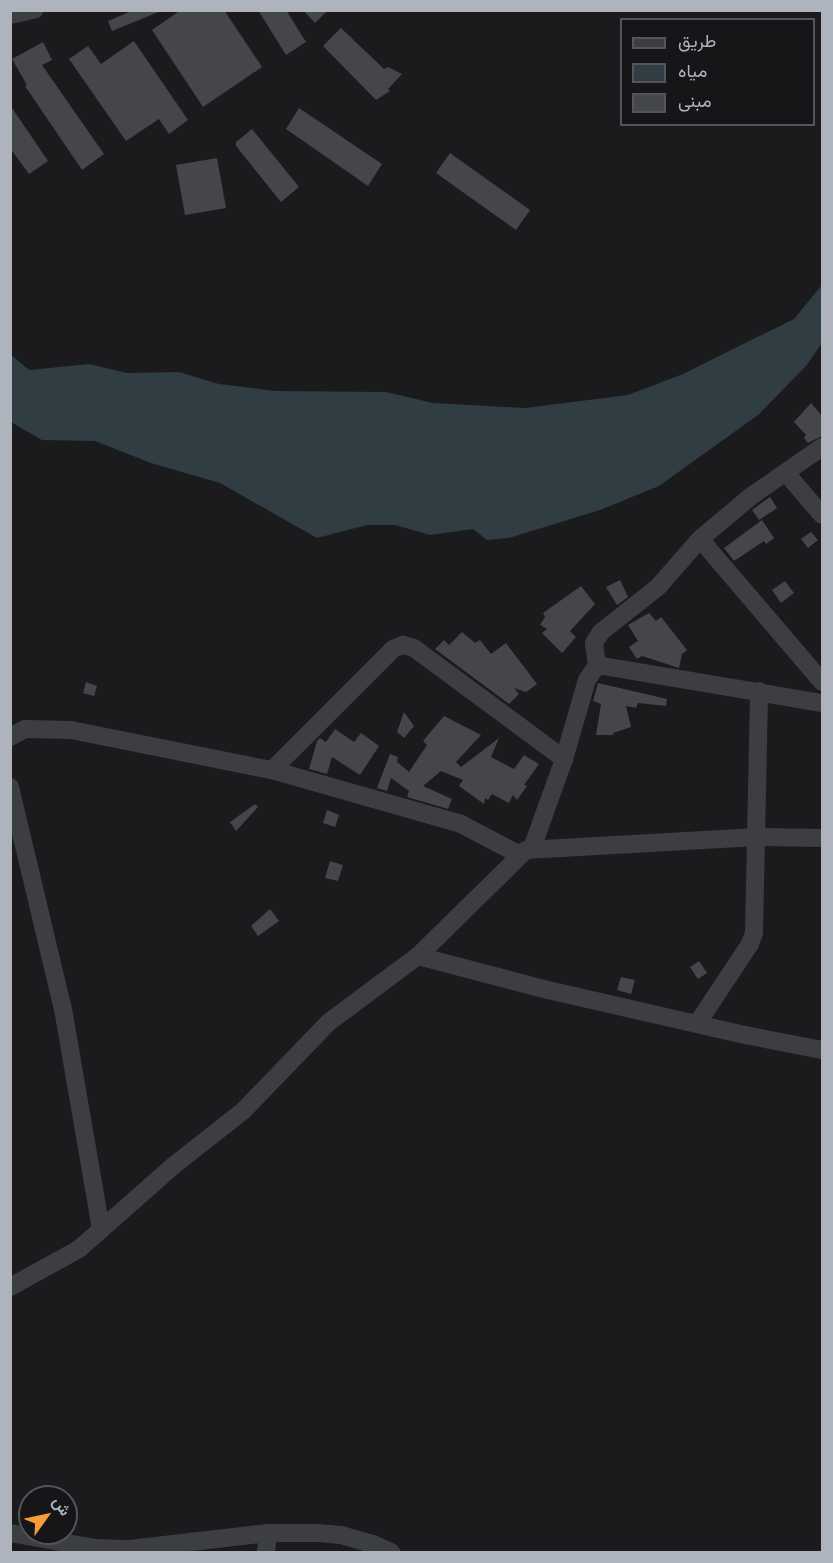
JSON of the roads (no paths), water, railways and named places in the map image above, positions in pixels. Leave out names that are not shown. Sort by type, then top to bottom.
[{"type":"street","points":[[10,15],[34,10]]},
{"type":"street","points":[[10,1287],[79,1249],[173,1166],[243,1111],[329,1022],[418,956],[526,851],[564,759],[587,680],[597,665],[594,643],[601,632],[658,587],[700,539],[750,497],[822,447]]},
{"type":"street","points":[[786,472],[822,515]]},
{"type":"street","points":[[700,539],[822,682]]},
{"type":"street","points":[[272,770],[393,649],[403,645],[414,648],[564,759]]},
{"type":"street","points":[[597,665],[822,703]]},
{"type":"street","points":[[697,1024],[750,944],[754,933],[759,691]]},
{"type":"street","points":[[10,737],[25,729],[71,730],[272,770],[460,824],[526,851],[757,837],[822,838]]},
{"type":"street","points":[[10,787],[63,1009],[101,1230]]},
{"type":"street","points":[[418,956],[548,990],[822,1050]]},
{"type":"street","points":[[267,1552],[268,1533]]},
{"type":"street","points":[[13,1538],[130,1551],[268,1533],[341,1535],[391,1552]]},
{"type":"water","points":[[822,285],[822,343],[806,366],[758,415],[659,486],[600,510],[509,538],[487,540],[473,529],[430,535],[395,525],[367,525],[317,538],[220,483],[151,463],[95,441],[42,440],[11,422],[11,355],[29,370],[89,364],[127,373],[179,372],[219,384],[276,391],[386,392],[433,403],[525,408],[628,395],[683,374],[794,319]]}]
